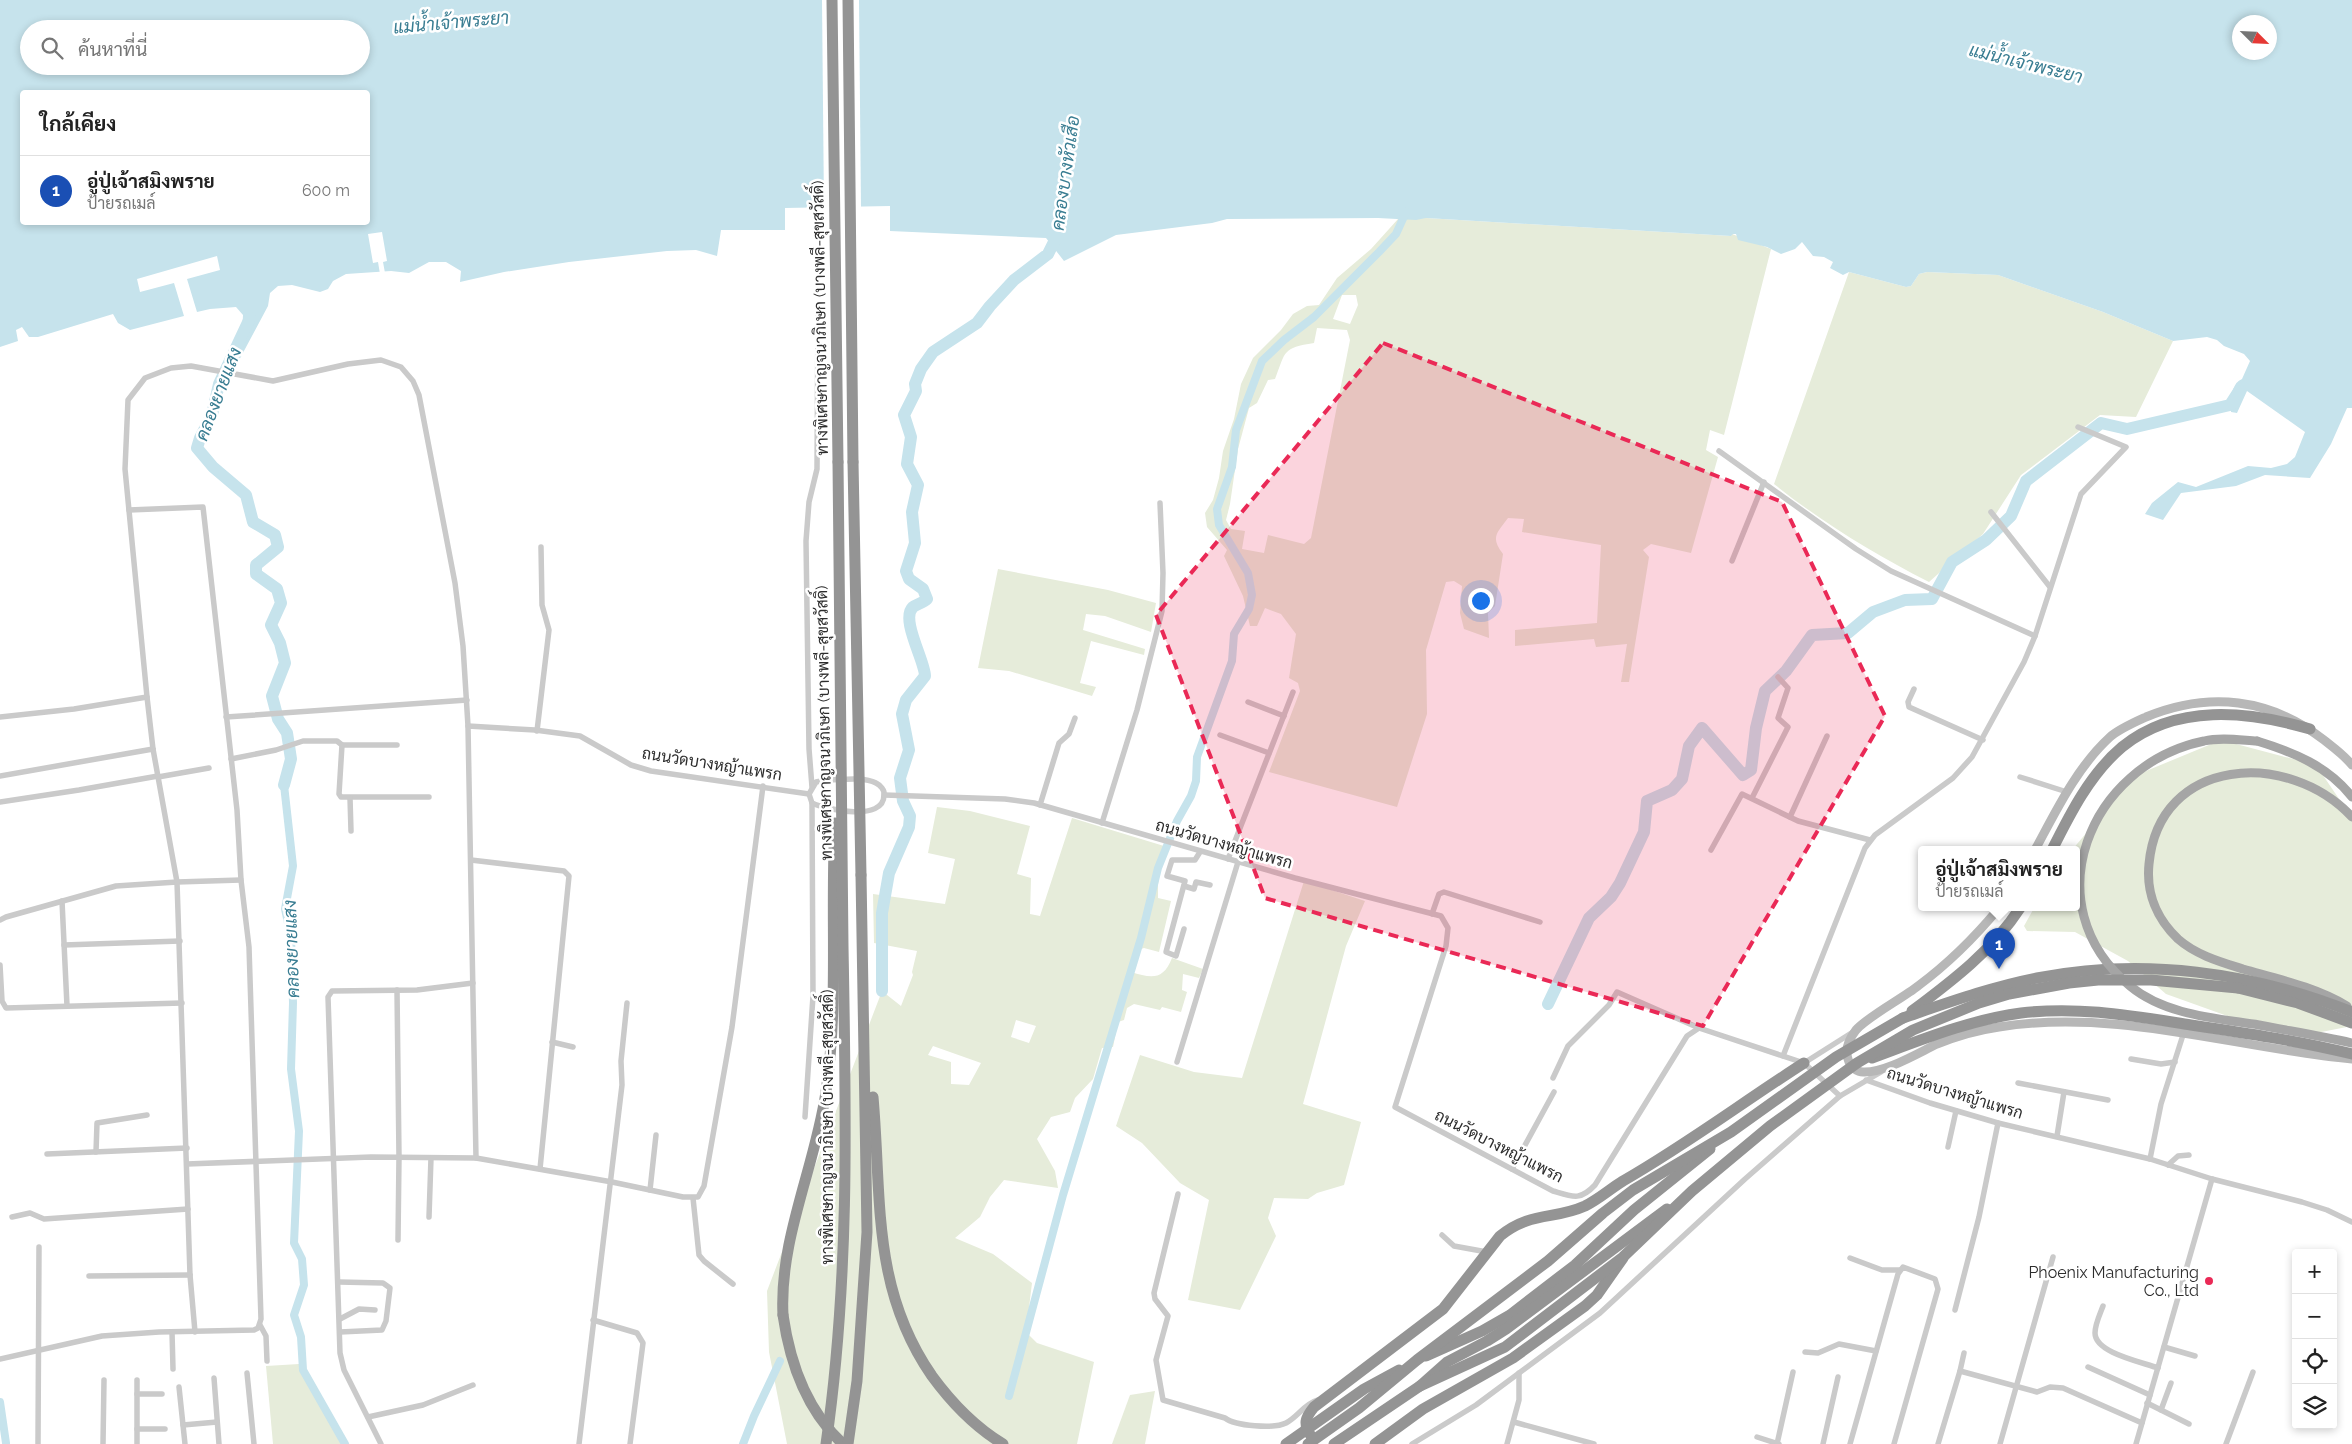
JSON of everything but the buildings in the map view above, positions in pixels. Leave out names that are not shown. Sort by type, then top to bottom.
[{"type":"highway","name":"ทางพิเศษกาญจนาภิเษก (บางพลี-สุขสวัสดิ์)","points":[[826,1444],[836,1379],[845,1229],[847,1146],[832,0]]},
{"type":"highway","name":"ทางพิเศษกาญจนาภิเษก (บางพลี-สุขสวัสดิ์)","points":[[848,0],[853,472],[865,1029],[867,1232],[857,1381],[848,1444]]},
{"type":"highway","points":[[840,699],[834,833],[831,1046],[826,1093],[818,1133],[785,1259],[781,1288],[782,1315],[793,1368],[824,1424],[843,1444]]},
{"type":"highway","points":[[2054,846],[2088,785],[2122,748],[2154,726],[2195,716],[2241,714],[2277,720],[2310,729]]},
{"type":"highway","points":[[1286,1444],[1364,1389],[1418,1360],[1482,1331],[1510,1314],[1565,1274],[1634,1210],[1731,1132],[1836,1057],[1903,1018],[1952,981],[1985,951],[2011,922],[2018,911]]},
{"type":"highway","points":[[1903,1018],[1975,993],[2038,978],[2068,973],[2125,969],[2186,971],[2239,977],[2300,993],[2352,1010]]},
{"type":"highway","points":[[1334,1444],[1390,1408],[1420,1386],[1447,1362],[1497,1336],[1692,1191],[1770,1126],[1857,1063],[1913,1030],[1979,1003],[2040,988],[2098,980],[2176,981],[2238,988],[2298,1003],[2352,1023]]},
{"type":"highway","points":[[1857,1063],[1943,1032],[1987,1019],[2021,1013],[2070,1009],[2104,1011],[2317,1046],[2352,1054]]},
{"type":"highway","points":[[865,1029],[874,1111],[881,1234],[885,1263],[896,1306],[915,1348],[940,1386],[967,1417],[1003,1444]]},
{"type":"highway","points":[[1316,1444],[1305,1427],[1305,1422],[1314,1407],[1443,1309],[1500,1236],[1522,1221],[1585,1206],[1675,1151],[1804,1064]]},
{"type":"highway","points":[[1308,1444],[1359,1408],[1418,1360],[1548,1261],[1603,1213],[1633,1190],[1731,1132]]},
{"type":"highway","points":[[1420,1386],[1505,1347],[1623,1257],[1692,1191]]},
{"type":"highway","points":[[1374,1444],[1434,1403],[1513,1358],[1585,1306],[1597,1295],[1623,1257]]},
{"type":"highway","points":[[1349,1444],[1390,1408]]},
{"type":"main road","points":[[2352,797],[2330,775],[2312,762],[2288,751],[2257,741],[2205,740],[2174,751],[2144,768],[2117,790],[2097,816],[2080,862],[2080,907],[2095,944],[2112,969],[2130,986],[2150,1000],[2175,1010],[2202,1016],[2352,1042]]},
{"type":"main road","points":[[2352,817],[2320,790],[2298,780],[2272,773],[2246,771],[2223,775],[2200,785],[2180,799],[2166,814],[2153,843],[2148,872],[2152,900],[2166,925],[2191,949],[2220,961],[2306,987],[2352,1010]]},
{"type":"street","points":[[812,787],[809,750],[806,541],[809,502],[817,468],[818,309]]},
{"type":"street","points":[[195,1332],[190,1275],[180,941],[176,882],[153,749],[124,463],[128,400],[145,378],[164,369],[191,366],[274,381],[348,364],[381,360],[401,367],[413,381],[422,404],[455,583],[463,646],[468,726],[476,1158]]},
{"type":"street","points":[[1783,1056],[1870,840],[1962,771],[1983,740],[2024,662],[2035,636],[2081,494],[2126,446],[2078,427]]},
{"type":"street","points":[[1719,451],[1856,549],[1891,571],[2035,636]]},
{"type":"street","points":[[1732,561],[1764,482]]},
{"type":"street","points":[[1102,823],[1137,710],[1162,611],[1163,573],[1160,503]]},
{"type":"street","points":[[129,510],[203,507],[237,810],[241,880],[248,947],[260,1275],[260,1325],[266,1336],[267,1361]]},
{"type":"street","points":[[1993,514],[2050,587]]},
{"type":"street","points":[[537,731],[549,630],[542,605],[541,547]]},
{"type":"street","points":[[1752,798],[1787,729],[1787,725],[1778,716],[1787,693],[1785,684],[1778,677]]},
{"type":"street","points":[[1914,689],[1908,702],[1909,707],[1983,740]]},
{"type":"street","points":[[1228,860],[1293,692]]},
{"type":"street","points":[[0,717],[74,709],[147,697]]},
{"type":"street","points":[[226,717],[467,700]]},
{"type":"street","points":[[1248,702],[1284,716]]},
{"type":"street","points":[[2037,846],[2067,792],[2090,757],[2111,736],[2140,720],[2168,708],[2198,702],[2234,702],[2266,709],[2293,718],[2310,729],[2346,757],[2352,765]]},
{"type":"street","points":[[1040,804],[1059,742],[1070,734],[1075,718]]},
{"type":"street","name":"ถนนวัดบางหญ้าแพรก","points":[[468,726],[580,736],[631,765],[652,771],[809,794]]},
{"type":"street","points":[[1220,735],[1269,753]]},
{"type":"street","points":[[1790,817],[1827,736]]},
{"type":"street","points":[[231,759],[303,741],[397,745]]},
{"type":"street","points":[[342,744],[339,794],[342,798],[429,798]]},
{"type":"street","points":[[0,776],[153,749]]},
{"type":"street","points":[[0,802],[209,768]]},
{"type":"street","points":[[2020,777],[2067,792]]},
{"type":"street","points":[[805,1117],[814,996],[812,803],[809,794],[816,782],[826,780],[870,781],[883,789],[884,795],[882,804],[863,812],[829,809],[812,803]]},
{"type":"street","points":[[187,1164],[334,1158],[476,1158],[694,1198],[698,1197],[704,1186],[732,1027],[763,786]]},
{"type":"street","points":[[1712,850],[1739,797],[1745,794],[1798,821],[1870,840]]},
{"type":"street","name":"ถนนวัดบางหญ้าแพรก","points":[[884,795],[1005,799],[1040,804],[1228,860],[1441,916],[1448,928],[1446,946],[1395,1107],[1553,1191],[1574,1198],[1582,1196],[1595,1185],[1687,1036],[1699,1028]]},
{"type":"street","points":[[350,798],[351,831]]},
{"type":"street","points":[[1184,929],[1176,956],[1166,952],[1185,881],[1167,876],[1172,860],[1196,860],[1200,852]]},
{"type":"street","points":[[471,860],[568,873],[540,1169]]},
{"type":"street","points":[[1177,1062],[1238,862]]},
{"type":"street","points":[[0,920],[62,900],[116,886],[241,880]]},
{"type":"street","points":[[1184,886],[1194,889],[1196,882],[1210,884]]},
{"type":"street","points":[[1432,914],[1439,894],[1444,892],[1540,922]]},
{"type":"street","points":[[62,900],[67,1006]]},
{"type":"street","points":[[1804,1064],[1858,1028],[1949,962],[1977,935],[1997,911]]},
{"type":"street","points":[[64,945],[180,941]]},
{"type":"street","points":[[0,965],[2,1001],[6,1008],[182,1003]]},
{"type":"street","points":[[381,1444],[341,1362],[329,993],[332,990],[417,990],[473,983]]},
{"type":"street","points":[[397,990],[400,1157],[398,1240]]},
{"type":"street","points":[[1553,1078],[1568,1046],[1610,1005],[1617,992],[1699,1028],[1804,1064],[1840,1096]]},
{"type":"street","points":[[579,1444],[593,1320],[612,1182],[622,1085],[621,1061],[627,1003]]},
{"type":"street","points":[[1866,1080],[1895,1064],[1965,1034],[1998,1027],[2076,1021],[2182,1035],[2314,1056],[2352,1059]]},
{"type":"street","points":[[1858,1028],[1847,1047],[1847,1055],[1854,1069],[1862,1072],[1895,1064]]},
{"type":"street","points":[[2150,1159],[2161,1104],[2182,1035]]},
{"type":"street","points":[[552,1042],[573,1047]]},
{"type":"street","points":[[2131,1059],[2160,1064],[2175,1062]]},
{"type":"street","name":"ถนนวัดบางหญ้าแพรก","points":[[1412,1444],[1476,1405],[1600,1313],[1745,1179],[1840,1096],[1866,1080],[1956,1111],[1998,1123],[2150,1159],[2212,1179],[2302,1202],[2327,1210],[2352,1222]]},
{"type":"street","points":[[2018,1082],[2108,1100]]},
{"type":"street","points":[[1512,1169],[1554,1092]]},
{"type":"street","points":[[2057,1136],[2064,1092]]},
{"type":"street","points":[[1948,1146],[1956,1111]]},
{"type":"street","points":[[96,1152],[97,1123],[147,1115]]},
{"type":"street","points":[[1955,1310],[1979,1217],[1998,1123]]},
{"type":"street","points":[[650,1190],[656,1135]]},
{"type":"street","points":[[47,1154],[187,1148]]},
{"type":"street","points":[[2168,1165],[2178,1156],[2189,1155]]},
{"type":"street","points":[[429,1217],[431,1158]]},
{"type":"street","points":[[2136,1444],[2212,1179]]},
{"type":"street","points":[[1178,1194],[1154,1293],[1154,1299],[1168,1316],[1156,1360],[1156,1370],[1163,1400],[1225,1418],[1231,1423],[1269,1426],[1288,1422],[1310,1402],[1328,1397]]},
{"type":"street","points":[[694,1198],[699,1254],[704,1261],[734,1284]]},
{"type":"street","points":[[12,1217],[30,1213],[44,1219],[188,1209]]},
{"type":"street","points":[[1442,1235],[1454,1246],[1487,1252]]},
{"type":"street","points":[[38,1444],[39,1247]]},
{"type":"street","points":[[2000,1444],[2053,1257]]},
{"type":"street","points":[[1850,1258],[1882,1270],[1908,1268],[1938,1281],[1938,1289],[1894,1444]]},
{"type":"street","points":[[1850,1444],[1900,1270]]},
{"type":"street","points":[[89,1276],[190,1275]]},
{"type":"street","points":[[339,1282],[383,1283],[388,1285],[390,1292],[386,1321],[382,1330],[340,1332]]},
{"type":"street","points":[[2103,1306],[2095,1333],[2100,1344],[2107,1350],[2158,1368]]},
{"type":"street","points":[[340,1319],[359,1309],[375,1310]]},
{"type":"street","points":[[593,1320],[637,1333],[643,1343],[632,1444]]},
{"type":"street","points":[[1,1359],[102,1336],[254,1330],[260,1325]]},
{"type":"street","points":[[172,1332],[173,1369]]},
{"type":"street","points":[[1805,1352],[1818,1353],[1839,1344],[1876,1352]]},
{"type":"street","points":[[2164,1347],[2195,1356]]},
{"type":"street","points":[[1938,1444],[1964,1353]]},
{"type":"street","points":[[2088,1367],[2150,1395]]},
{"type":"street","points":[[1960,1371],[2038,1392],[2050,1387],[2063,1388],[2142,1423]]},
{"type":"street","points":[[1757,1437],[1778,1444],[1793,1372]]},
{"type":"street","points":[[2226,1444],[2253,1372]]},
{"type":"street","points":[[248,1373],[254,1444]]},
{"type":"street","points":[[1507,1444],[1519,1400],[1519,1373]]},
{"type":"street","points":[[1823,1444],[1838,1377]]},
{"type":"street","points":[[214,1378],[219,1444]]},
{"type":"street","points":[[102,1444],[104,1380]]},
{"type":"street","points":[[136,1380],[137,1444]]},
{"type":"street","points":[[2160,1410],[2171,1383]]},
{"type":"street","points":[[368,1417],[423,1405],[473,1385]]},
{"type":"street","points":[[179,1387],[185,1444]]},
{"type":"street","points":[[137,1394],[162,1394]]},
{"type":"street","points":[[2148,1403],[2189,1424]]},
{"type":"street","points":[[183,1425],[217,1422]]},
{"type":"street","points":[[1514,1422],[1594,1444]]},
{"type":"street","points":[[137,1429],[165,1430]]},
{"type":"highlighted area","points":[[1383,343],[1782,502],[1885,716],[1703,1026],[1265,898],[1156,615]]},
{"type":"green space","points":[[1426,218],[1731,236],[1732,234],[1771,249],[1724,435],[1710,430],[1706,450],[1718,457],[1691,553],[1651,544],[1643,550],[1649,557],[1629,682],[1621,682],[1627,644],[1596,647],[1594,639],[1515,646],[1515,630],[1597,623],[1601,545],[1522,532],[1524,519],[1508,518],[1496,535],[1497,543],[1503,554],[1495,606],[1488,613],[1489,638],[1464,629],[1460,613],[1462,586],[1454,581],[1446,582],[1426,650],[1427,714],[1397,807],[1269,772],[1300,691],[1298,683],[1289,678],[1296,634],[1281,614],[1265,608],[1257,626],[1250,626],[1243,596],[1224,556],[1227,550],[1207,527],[1205,513],[1213,500],[1223,451],[1234,419],[1241,384],[1253,358],[1281,330],[1293,314],[1307,306],[1319,305],[1337,278],[1371,249],[1398,219]],"holes":[[[1342,295],[1356,295],[1358,305],[1350,324],[1333,319]],[[1317,328],[1347,330],[1350,340],[1311,538],[1304,544],[1268,535],[1264,553],[1242,549],[1245,531],[1231,529],[1226,520],[1238,449],[1249,408],[1257,403],[1268,380],[1275,379],[1287,352],[1290,349],[1314,343]]]},
{"type":"green space","points":[[1849,272],[1906,287],[1911,286],[1919,274],[1927,272],[1998,275],[2103,312],[2173,341],[2136,417],[2100,415],[2021,475],[1983,534],[1929,582],[1849,537],[1811,512],[1774,484]]},
{"type":"green space","points":[[998,569],[1108,590],[1156,603],[1151,632],[1105,616],[1086,614],[1083,630],[1145,649],[1144,655],[1091,641],[1080,683],[1096,687],[1092,696],[1009,671],[978,668]]},
{"type":"green space","points":[[2221,740],[2316,765],[2352,818],[2352,1026],[2311,1034],[2233,1018],[2166,994],[2128,961],[2075,932],[2027,931],[2024,926],[2032,911],[2080,911],[2080,846],[2075,846],[2134,776]]},
{"type":"green space","points":[[937,807],[970,811],[1030,826],[1017,874],[1031,878],[1030,914],[1040,916],[1072,818],[1164,846],[1158,884],[1158,898],[1171,901],[1159,952],[1144,948],[1135,951],[1131,972],[1145,976],[1156,976],[1165,971],[1172,958],[1203,969],[1199,978],[1183,974],[1182,990],[1187,992],[1181,1012],[1162,1007],[1160,1010],[1134,1004],[1127,1008],[1124,1020],[1118,1022],[1113,1047],[1102,1048],[1093,1079],[1075,1098],[1070,1112],[1051,1117],[1037,1139],[1055,1171],[1058,1188],[1004,1180],[990,1197],[980,1217],[955,1238],[993,1254],[1032,1283],[1026,1332],[1037,1343],[1094,1362],[1077,1444],[787,1444],[769,1352],[767,1291],[882,991],[901,1006],[913,975],[917,951],[874,943],[873,894],[945,904],[955,859],[928,853]],"holes":[[[1016,1020],[1036,1026],[1029,1043],[1011,1037]],[[933,1046],[981,1063],[969,1085],[951,1084],[951,1062],[928,1055]]]},
{"type":"green space","points":[[1304,881],[1365,901],[1346,946],[1303,1104],[1361,1122],[1344,1185],[1317,1193],[1308,1199],[1274,1198],[1268,1218],[1276,1236],[1240,1310],[1188,1300],[1209,1200],[1180,1183],[1142,1143],[1116,1126],[1140,1055],[1194,1072],[1242,1078]]},
{"type":"green space","points":[[299,1364],[341,1444],[273,1444],[266,1366]]},
{"type":"green space","points":[[1155,1391],[1145,1444],[1112,1444],[1130,1395]]},
{"type":"water","name":"แม่น้ำเจ้าพระยา","points":[[0,0],[2352,0],[2352,408],[2347,408],[2331,444],[2310,478],[2265,475],[2236,486],[2181,493],[2163,520],[2145,514],[2152,503],[2178,482],[2196,487],[2248,466],[2271,468],[2287,464],[2295,457],[2305,432],[2247,391],[2237,413],[2231,412],[2233,389],[2238,381],[2242,379],[2250,361],[2244,354],[2207,337],[2173,341],[2103,312],[1998,275],[1927,272],[1919,274],[1911,286],[1906,287],[1849,272],[1843,275],[1830,268],[1833,262],[1824,257],[1813,256],[1802,242],[1795,249],[1781,254],[1767,247],[1738,240],[1736,234],[1731,236],[1426,218],[1416,220],[1378,218],[1227,219],[1212,223],[1116,235],[1064,261],[1046,238],[890,231],[890,206],[785,208],[785,230],[721,230],[717,256],[696,250],[667,251],[569,262],[504,272],[460,282],[461,271],[446,262],[429,262],[409,273],[391,271],[346,274],[333,281],[328,289],[320,292],[292,285],[278,286],[270,293],[268,306],[237,364],[228,362],[242,334],[243,315],[236,307],[197,312],[187,279],[220,270],[217,256],[137,279],[140,292],[174,283],[184,316],[130,330],[118,323],[113,314],[38,337],[29,337],[22,327],[16,330],[18,341],[0,347]]},
{"type":"pier","points":[[822,0],[859,0],[861,209],[824,209]]},
{"type":"pier","points":[[382,232],[387,261],[383,262],[385,273],[380,274],[378,262],[373,263],[368,234]]},
{"type":"waterway","points":[[1009,1396],[1063,1195],[1141,938],[1158,868],[1177,821],[1191,796],[1196,781],[1197,757],[1232,661],[1234,634],[1249,609],[1252,595],[1248,573],[1219,525],[1217,509],[1232,467],[1236,430],[1262,361],[1284,340],[1314,317],[1379,252],[1396,234],[1406,212]]},
{"type":"waterway","name":"คลองบางหัวเสือ","points":[[882,991],[882,913],[889,873],[909,827],[910,816],[903,801],[900,778],[909,750],[902,714],[906,700],[925,676],[909,621],[913,607],[927,599],[923,589],[909,579],[906,571],[915,543],[912,512],[918,485],[907,464],[911,437],[904,415],[916,391],[915,384],[921,369],[933,352],[977,323],[1014,280],[1048,254],[1055,240],[1057,230]]},
{"type":"waterway","name":"คลองยายแสง","points":[[250,318],[219,384],[212,415],[197,448],[213,467],[246,495],[253,522],[275,535],[278,547],[256,565],[256,574],[277,589],[281,603],[271,625],[280,643],[285,663],[272,696],[278,719],[287,733],[291,759],[284,785]]},
{"type":"waterway","points":[[1548,1004],[1589,918],[1611,897],[1620,883],[1644,832],[1647,801],[1672,790],[1682,779],[1689,746],[1702,728],[1743,775],[1751,770],[1756,728],[1765,691],[1786,671],[1812,635],[1848,633],[1873,612],[1905,600],[1932,599],[1952,562],[1986,540],[2011,516],[2026,481],[2101,423],[2127,429],[2230,405],[2239,391]]},
{"type":"waterway","name":"คลองยายแสง","points":[[284,785],[293,866],[285,909],[291,937],[293,1003],[291,1069],[299,1131],[294,1243],[302,1259],[304,1285],[294,1315],[301,1337],[303,1370],[345,1444]]},
{"type":"waterway","points":[[743,1444],[780,1361]]},
{"type":"waterway","points":[[0,1402],[6,1443]]},
{"type":"place","name":"อู่ปู่เจ้าสมิงพราย","points":[[1999,969]]},
{"type":"place","name":"Phoenix Manufacturing Co., Ltd","points":[[2209,1281]]}]
